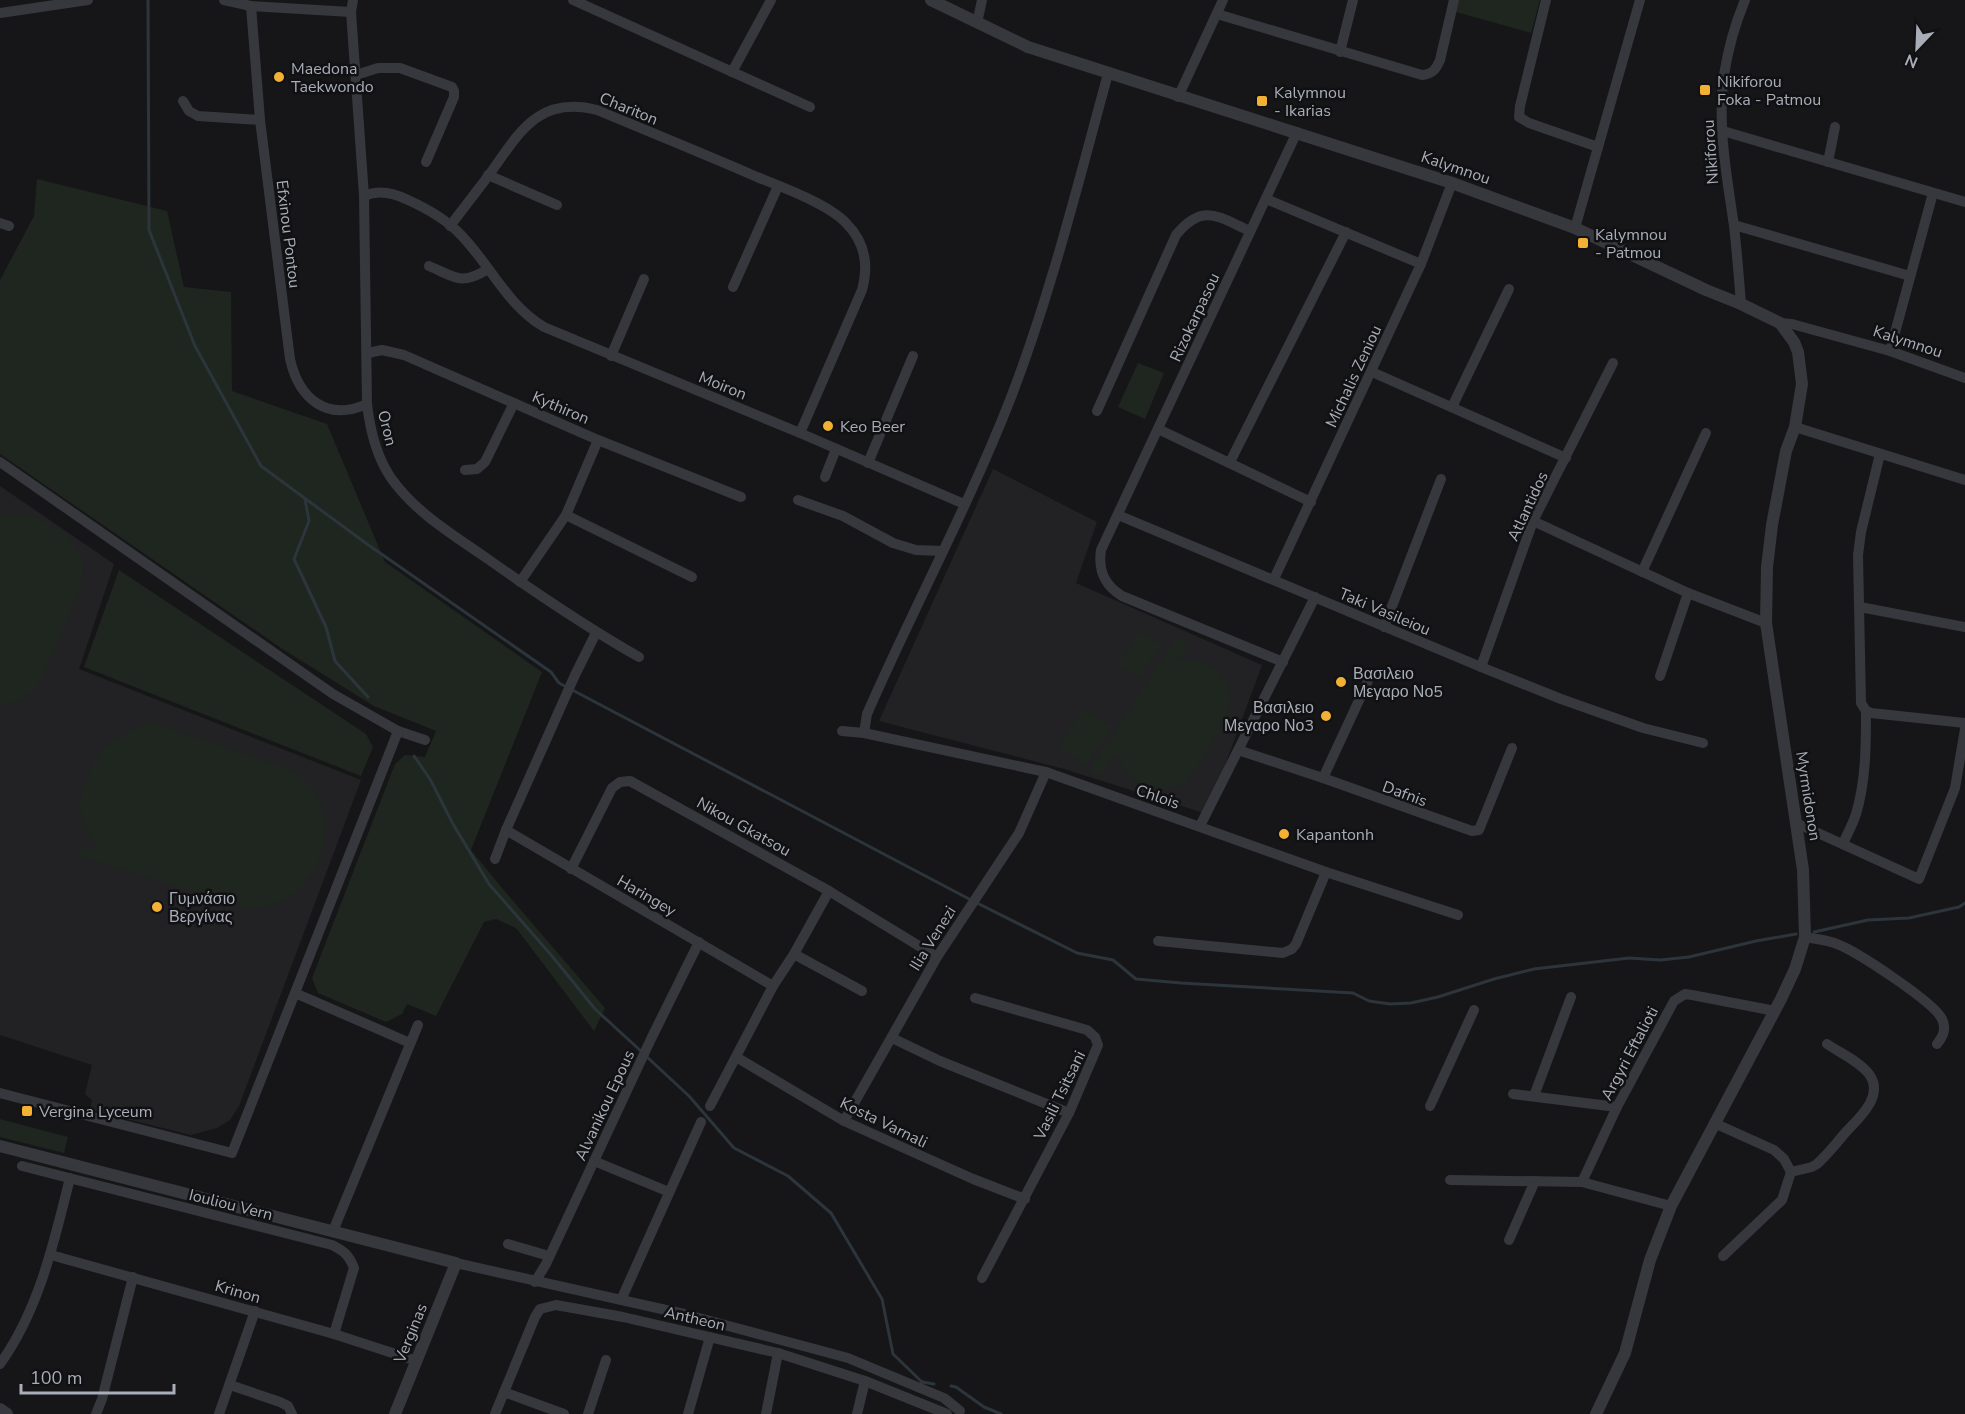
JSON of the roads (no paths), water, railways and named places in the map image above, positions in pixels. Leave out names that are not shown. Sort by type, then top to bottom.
[{"type":"street","points":[[0,13],[87,0]]},
{"type":"street","points":[[224,0],[251,6],[351,12]]},
{"type":"street","name":"Oron","points":[[353,0],[351,12],[364,196],[367,404],[370,425],[384,466],[400,489],[424,513],[596,633],[639,657]]},
{"type":"street","points":[[573,0],[810,107]]},
{"type":"street","points":[[732,72],[771,0]]},
{"type":"street","name":"Kalymnou","points":[[931,0],[1028,47],[1452,183],[1575,228],[1706,291],[1741,303],[1780,323],[1792,324],[1890,351],[1965,378]]},
{"type":"street","points":[[977,23],[982,0]]},
{"type":"street","points":[[1179,96],[1223,0]]},
{"type":"street","points":[[1340,52],[1353,0]]},
{"type":"street","points":[[1217,14],[1422,75],[1430,74],[1436,69],[1440,60],[1454,0]]},
{"type":"street","points":[[1546,0],[1519,117],[1529,123],[1598,147]]},
{"type":"street","points":[[1575,228],[1640,0]]},
{"type":"street","name":"Nikiforou","points":[[1741,303],[1734,225],[1726,179],[1723,131],[1724,76],[1734,28],[1744,0]]},
{"type":"street","name":"Efxinou Pontou","points":[[251,6],[260,120],[290,359],[294,375],[307,396],[327,408],[353,411],[367,404]]},
{"type":"street","points":[[356,75],[378,68],[400,68],[452,87],[454,97],[426,162]]},
{"type":"street","points":[[864,733],[867,714],[964,504],[1009,401],[1030,345],[1108,74]]},
{"type":"street","points":[[183,101],[189,111],[198,116],[260,120]]},
{"type":"street","name":"Chariton","points":[[450,226],[526,125],[553,109],[578,105],[597,110],[778,186],[841,217],[860,242],[866,262],[862,290],[800,433]]},
{"type":"street","points":[[1828,162],[1835,127]]},
{"type":"street","points":[[1723,131],[1965,202]]},
{"type":"street","name":"Rizokarpasou","points":[[1283,662],[1128,598],[1109,586],[1102,574],[1100,555],[1297,132]]},
{"type":"street","points":[[488,175],[557,206]]},
{"type":"street","name":"Michalis Zeniou","points":[[1274,579],[1421,264],[1452,183]]},
{"type":"street","points":[[734,287],[778,186]]},
{"type":"street","name":"Moiron","points":[[364,196],[380,192],[403,197],[435,213],[461,234],[510,299],[534,321],[611,356],[800,433],[964,504]]},
{"type":"street","points":[[1890,351],[1933,193]]},
{"type":"street","points":[[1266,199],[1421,264]]},
{"type":"street","points":[[1097,411],[1176,235],[1187,222],[1198,215],[1207,215],[1250,231]]},
{"type":"street","points":[[1734,225],[1910,276]]},
{"type":"street","points":[[1230,462],[1346,232]]},
{"type":"street","points":[[429,266],[465,279],[473,278],[488,269]]},
{"type":"street","points":[[611,356],[644,279]]},
{"type":"street","points":[[1452,406],[1509,289]]},
{"type":"street","name":"Myrmidonon","points":[[1596,1414],[1625,1353],[1653,1250],[1671,1206],[1775,1011],[1795,969],[1805,938],[1803,870],[1766,623],[1767,567],[1772,525],[1786,451],[1795,427],[1802,384],[1801,363],[1794,342],[1780,323]]},
{"type":"street","name":"Kythiron","points":[[368,353],[382,350],[405,355],[598,440],[741,497]]},
{"type":"street","points":[[868,463],[913,356]]},
{"type":"street","name":"Atlantidos","points":[[1480,667],[1533,521],[1613,363]]},
{"type":"street","points":[[1372,372],[1566,458]]},
{"type":"street","points":[[465,470],[477,469],[485,462],[514,403]]},
{"type":"street","points":[[1795,427],[1965,480]]},
{"type":"street","points":[[1158,429],[1311,502]]},
{"type":"street","points":[[1642,572],[1706,433]]},
{"type":"street","points":[[520,582],[566,515],[598,440]]},
{"type":"street","points":[[825,477],[836,449]]},
{"type":"street","points":[[1843,844],[1856,815],[1865,762],[1866,711],[1861,703],[1860,694],[1858,555],[1861,532],[1880,454]]},
{"type":"street","points":[[0,462],[333,694],[398,731],[425,740]]},
{"type":"street","points":[[1384,627],[1441,479]]},
{"type":"street","points":[[798,500],[843,516],[893,543],[916,550],[943,551]]},
{"type":"street","points":[[566,515],[692,577]]},
{"type":"street","name":"Taki Vasileiou","points":[[1118,515],[1561,699],[1643,728],[1703,742]]},
{"type":"street","points":[[1533,521],[1688,594],[1766,623]]},
{"type":"street","points":[[1660,676],[1688,594]]},
{"type":"street","points":[[1200,826],[1315,597]]},
{"type":"street","points":[[1860,607],[1965,627]]},
{"type":"street","points":[[495,860],[506,830],[596,633]]},
{"type":"street","points":[[1323,778],[1368,681]]},
{"type":"street","points":[[1866,711],[1965,723]]},
{"type":"street","points":[[1796,823],[1919,879],[1955,788],[1965,729]]},
{"type":"street","points":[[0,1094],[232,1153],[398,731]]},
{"type":"street","name":"Chlois","points":[[842,731],[864,733],[1046,772],[1326,872],[1458,915]]},
{"type":"street","name":"Dafnis","points":[[1238,750],[1472,831],[1479,830],[1512,748]]},
{"type":"street","name":"Ilia Venezi","points":[[844,1121],[938,957],[1019,833],[1046,772]]},
{"type":"street","name":"Nikou Gkatsou","points":[[571,869],[612,788],[620,782],[630,781],[829,891],[938,957]]},
{"type":"street","name":"Haringey","points":[[506,830],[773,986]]},
{"type":"street","points":[[1158,941],[1288,952],[1296,944],[1326,872]]},
{"type":"street","points":[[710,1106],[773,986],[795,954],[829,891]]},
{"type":"street","points":[[1805,938],[1834,942],[1843,946],[1885,972],[1934,1009],[1942,1018],[1944,1025],[1942,1038],[1936,1044]]},
{"type":"street","name":"Alvanikou Epous","points":[[535,1282],[699,942]]},
{"type":"street","points":[[795,954],[862,991]]},
{"type":"street","points":[[295,993],[410,1042]]},
{"type":"street","name":"Argyri Eftalioti","points":[[1582,1182],[1617,1107],[1669,1008],[1680,996],[1692,994],[1775,1011]]},
{"type":"street","points":[[1534,1096],[1571,997]]},
{"type":"street","name":"Vasili Tsitsani","points":[[975,998],[1087,1030],[1095,1036],[1098,1045],[1069,1113],[982,1278]]},
{"type":"street","points":[[1430,1106],[1474,1010]]},
{"type":"street","points":[[333,1231],[417,1025]]},
{"type":"street","points":[[892,1038],[961,1070],[1069,1113]]},
{"type":"street","points":[[1791,1172],[1812,1167],[1823,1159],[1868,1108],[1874,1094],[1873,1082],[1865,1070],[1827,1044]]},
{"type":"street","name":"Kosta Varnali","points":[[736,1057],[844,1121],[973,1179],[1025,1198]]},
{"type":"street","points":[[1513,1094],[1617,1107]]},
{"type":"street","points":[[621,1300],[701,1122]]},
{"type":"street","points":[[1714,1123],[1774,1150],[1784,1159],[1791,1172],[1782,1200],[1723,1256]]},
{"type":"street","points":[[0,1146],[456,1263],[684,1314],[848,1358],[944,1398],[960,1411]]},
{"type":"street","points":[[594,1161],[669,1192]]},
{"type":"street","name":"Iouliou Vern","points":[[22,1166],[332,1245],[345,1252],[354,1268],[334,1334]]},
{"type":"street","points":[[0,1364],[17,1340],[51,1255],[70,1178]]},
{"type":"street","points":[[1450,1180],[1582,1182],[1671,1206]]},
{"type":"street","points":[[1509,1240],[1535,1181]]},
{"type":"street","points":[[508,1244],[549,1256]]},
{"type":"street","name":"Krinon","points":[[51,1255],[255,1311],[417,1361]]},
{"type":"street","name":"Verginas","points":[[395,1414],[456,1263]]},
{"type":"street","points":[[96,1414],[102,1399],[133,1277]]},
{"type":"street","name":"Antheon","points":[[495,1414],[535,1317],[540,1309],[556,1305],[623,1317],[778,1353],[865,1381],[947,1414]]},
{"type":"street","points":[[219,1414],[255,1311]]},
{"type":"street","points":[[688,1414],[710,1337]]},
{"type":"street","points":[[766,1414],[778,1353]]},
{"type":"street","points":[[588,1414],[606,1360]]},
{"type":"street","points":[[857,1414],[865,1381]]},
{"type":"street","points":[[230,1384],[280,1402],[288,1406],[292,1414]]},
{"type":"street","points":[[504,1392],[564,1414]]},
{"type":"street","points":[[0,1409],[7,1414]]},
{"type":"waterway","points":[[148,0],[149,230],[195,346],[261,466],[367,544],[551,672],[559,683],[971,900]]},
{"type":"waterway","points":[[305,499],[309,521],[294,559],[326,627],[335,661],[368,697]]},
{"type":"waterway","points":[[414,756],[430,779],[453,824],[489,884],[595,1009],[642,1052]]},
{"type":"waterway","points":[[977,903],[1077,953],[1113,960],[1136,979],[1353,993],[1369,1001],[1390,1004],[1411,1003],[1438,997],[1534,969],[1629,958],[1660,960],[1689,957],[1796,934]]},
{"type":"waterway","points":[[1814,932],[1868,920],[1909,918],[1959,907],[1965,903]]},
{"type":"waterway","points":[[647,1057],[689,1096],[734,1148],[788,1176],[831,1213],[882,1299],[893,1354],[922,1382],[921,1385]]},
{"type":"waterway","points":[[922,1382],[934,1384]]},
{"type":"waterway","points":[[951,1386],[956,1387],[984,1407],[1001,1414]]},
{"type":"place","name":"Maedona Taekwondo","points":[[279,77]]},
{"type":"place","name":"Nikiforou Foka - Patmou","points":[[1705,90]]},
{"type":"place","name":"Kalymnou - Ikarias","points":[[1262,101]]},
{"type":"place","name":"Kalymnou - Patmou","points":[[1583,243]]},
{"type":"place","name":"Keo Beer","points":[[828,426]]},
{"type":"place","name":"Βασιλειο Μεγαρο Νο5","points":[[1341,682]]},
{"type":"place","name":"Βασιλειο Μεγαρο Νο3","points":[[1326,716]]},
{"type":"place","name":"Kapantonh","points":[[1284,834]]},
{"type":"place","name":"Γυμνάσιο Βεργίνας","points":[[157,907]]},
{"type":"place","name":"Vergina Lyceum","points":[[27,1111]]}]
